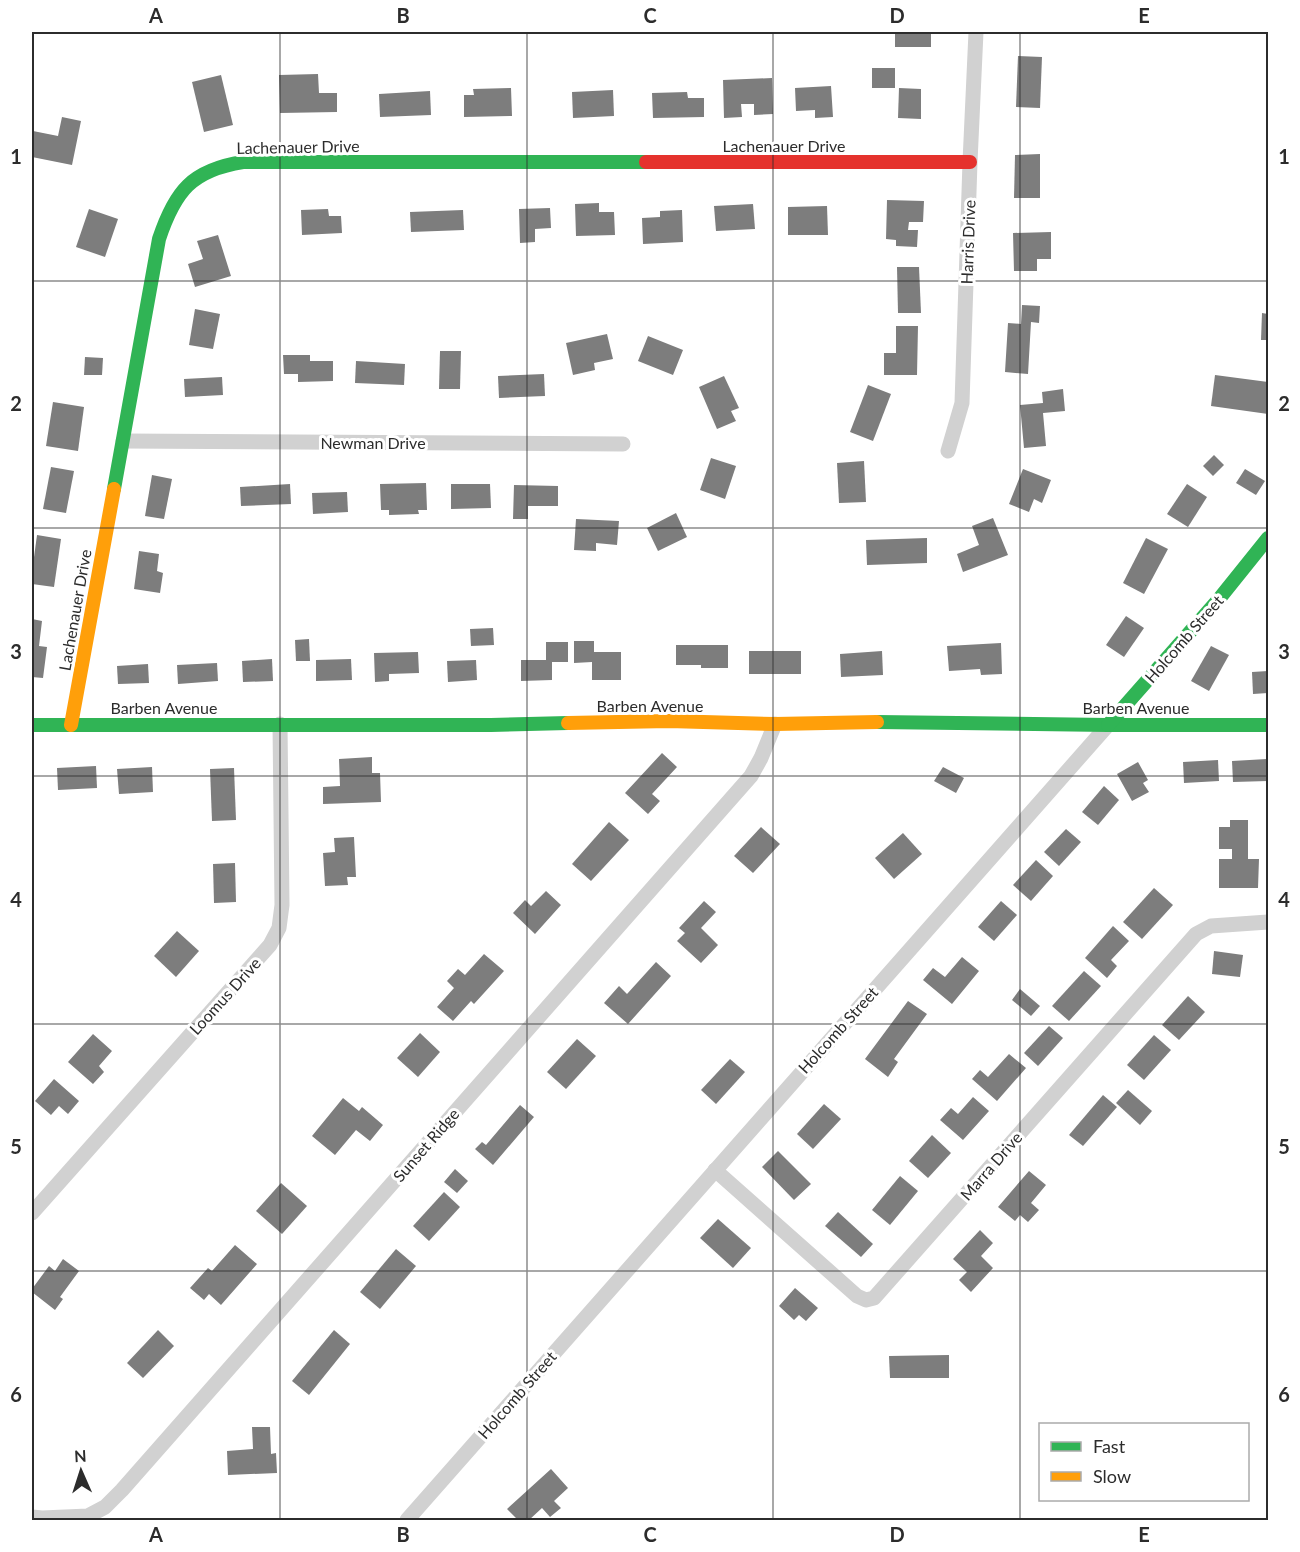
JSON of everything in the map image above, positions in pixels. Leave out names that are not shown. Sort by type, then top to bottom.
[{"type":"street","name":"Harris Drive","points":[[948,451],[963,403],[976,32]]},
{"type":"street","name":"Lachenauer Drive","points":[[71,724],[159,239],[172,204],[192,182],[206,172],[243,162],[970,162]]},
{"type":"street","name":"Newman Drive","points":[[123,441],[623,444]]},
{"type":"street","name":"Holcomb Street","points":[[407,1521],[1219,599],[1269,538]]},
{"type":"street","name":"Barben Avenue","points":[[32,725],[491,725],[669,721],[775,724],[850,722],[1269,724]]},
{"type":"street","name":"Loomus Drive","points":[[32,1213],[270,945],[279,928],[282,905],[280,724]]},
{"type":"street","name":"Sunset Ridge","points":[[37,1518],[88,1516],[105,1507],[122,1490],[751,776],[775,724]]},
{"type":"street","name":"Marra Drive","points":[[715,1170],[857,1296],[866,1300],[874,1298],[1196,934],[1211,926],[1269,922]]},
{"type":"building","points":[[895,32],[931,32],[931,47],[895,47]]},
{"type":"building","points":[[1018,56],[1042,57],[1040,108],[1016,107]]},
{"type":"building","points":[[872,68],[895,68],[895,88],[872,88]]},
{"type":"building","points":[[318,74],[319,93],[337,93],[337,112],[280,113],[279,75]]},
{"type":"building","points":[[221,75],[233,125],[204,132],[192,82]]},
{"type":"building","points":[[772,78],[773,114],[754,115],[754,104],[741,104],[742,117],[724,118],[723,80]]},
{"type":"building","points":[[831,86],[833,117],[815,118],[815,110],[796,111],[795,88]]},
{"type":"building","points":[[511,88],[512,116],[464,117],[464,95],[474,95],[473,89]]},
{"type":"building","points":[[899,88],[921,89],[921,119],[898,118]]},
{"type":"building","points":[[613,90],[614,116],[573,118],[572,92]]},
{"type":"building","points":[[430,91],[431,115],[380,117],[379,94]]},
{"type":"building","points":[[687,92],[688,98],[704,98],[704,117],[653,118],[652,93]]},
{"type":"building","points":[[62,117],[81,121],[72,165],[32,157],[33,131],[58,136]]},
{"type":"building","points":[[1040,154],[1040,198],[1014,198],[1015,155]]},
{"type":"building","points":[[887,200],[924,201],[923,222],[909,222],[908,230],[918,230],[917,247],[896,246],[896,240],[886,239]]},
{"type":"building","points":[[599,203],[599,212],[614,212],[615,235],[576,236],[575,204]]},
{"type":"building","points":[[753,204],[755,229],[716,231],[714,206]]},
{"type":"building","points":[[827,206],[828,235],[788,235],[788,207]]},
{"type":"building","points":[[550,208],[551,228],[535,229],[535,242],[520,243],[519,209]]},
{"type":"building","points":[[89,209],[118,219],[105,257],[76,247]]},
{"type":"building","points":[[328,209],[329,216],[341,216],[342,233],[302,235],[301,210]]},
{"type":"building","points":[[463,210],[464,230],[411,232],[410,212]]},
{"type":"building","points":[[682,210],[683,242],[643,244],[642,218],[660,217],[660,211]]},
{"type":"building","points":[[1051,232],[1051,259],[1037,259],[1037,271],[1014,271],[1013,233]]},
{"type":"building","points":[[218,235],[231,276],[195,287],[188,264],[203,259],[197,241]]},
{"type":"building","points":[[897,267],[919,267],[921,313],[898,313]]},
{"type":"building","points":[[1022,305],[1040,306],[1039,323],[1031,322],[1028,374],[1005,372],[1008,323],[1021,324]]},
{"type":"building","points":[[195,309],[220,314],[213,349],[189,345]]},
{"type":"building","points":[[1262,313],[1268,314],[1268,340],[1261,340]]},
{"type":"building","points":[[896,326],[918,326],[917,375],[884,375],[884,353],[896,353]]},
{"type":"building","points":[[607,334],[613,359],[594,363],[595,370],[573,375],[566,343]]},
{"type":"building","points":[[648,336],[683,350],[673,375],[638,361]]},
{"type":"building","points":[[440,351],[461,351],[460,389],[439,389]]},
{"type":"building","points":[[283,355],[310,355],[310,361],[333,361],[333,381],[298,382],[298,374],[284,374]]},
{"type":"building","points":[[85,357],[103,358],[102,375],[84,375]]},
{"type":"building","points":[[356,361],[405,364],[404,385],[355,383]]},
{"type":"building","points":[[544,374],[545,396],[499,398],[498,376]]},
{"type":"building","points":[[1215,375],[1268,382],[1268,414],[1211,406]]},
{"type":"building","points":[[724,376],[739,408],[731,411],[736,421],[717,429],[699,387]]},
{"type":"building","points":[[222,377],[223,395],[185,397],[184,379]]},
{"type":"building","points":[[868,385],[891,394],[873,441],[850,432]]},
{"type":"building","points":[[1063,389],[1065,411],[1043,413],[1046,446],[1024,448],[1020,405],[1043,403],[1042,392]]},
{"type":"building","points":[[53,402],[84,407],[78,451],[46,446]]},
{"type":"building","points":[[1214,455],[1224,465],[1213,476],[1203,466]]},
{"type":"building","points":[[711,458],[736,466],[725,499],[700,490]]},
{"type":"building","points":[[864,461],[866,502],[839,503],[837,463]]},
{"type":"building","points":[[51,467],[74,471],[66,513],[43,509]]},
{"type":"building","points":[[1023,469],[1051,480],[1042,503],[1034,499],[1029,512],[1009,504]]},
{"type":"building","points":[[1245,469],[1265,481],[1256,495],[1236,483]]},
{"type":"building","points":[[152,475],[172,479],[164,519],[145,516]]},
{"type":"building","points":[[426,483],[427,510],[418,510],[419,514],[389,515],[389,510],[381,510],[380,484]]},
{"type":"building","points":[[290,484],[291,504],[241,506],[240,487]]},
{"type":"building","points":[[451,484],[490,484],[491,508],[451,509]]},
{"type":"building","points":[[1187,484],[1207,497],[1188,527],[1167,514]]},
{"type":"building","points":[[514,485],[558,486],[558,506],[528,506],[528,519],[513,519]]},
{"type":"building","points":[[347,492],[348,512],[313,514],[312,493]]},
{"type":"building","points":[[676,513],[687,537],[658,551],[647,528]]},
{"type":"building","points":[[993,518],[1008,555],[963,572],[957,554],[979,545],[972,526]]},
{"type":"building","points":[[576,519],[619,521],[617,545],[596,543],[596,551],[574,550]]},
{"type":"building","points":[[37,535],[61,539],[54,587],[32,584]]},
{"type":"building","points":[[927,538],[927,563],[867,565],[866,540]]},
{"type":"building","points":[[1146,538],[1168,549],[1144,594],[1123,583]]},
{"type":"building","points":[[139,551],[159,554],[157,571],[163,573],[160,593],[134,589]]},
{"type":"building","points":[[1126,616],[1144,628],[1124,657],[1106,645]]},
{"type":"building","points":[[32,619],[42,621],[39,646],[47,647],[43,678],[32,677]]},
{"type":"building","points":[[493,628],[494,645],[471,646],[470,629]]},
{"type":"building","points":[[309,639],[310,661],[296,661],[295,640]]},
{"type":"building","points":[[574,641],[594,641],[594,652],[621,652],[621,680],[592,680],[592,662],[574,663]]},
{"type":"building","points":[[546,642],[568,642],[568,662],[552,662],[552,680],[521,681],[521,660],[546,660]]},
{"type":"building","points":[[1001,643],[1002,674],[981,675],[980,669],[949,671],[947,646]]},
{"type":"building","points":[[676,645],[728,645],[728,668],[676,665]]},
{"type":"building","points":[[1211,646],[1229,655],[1209,691],[1191,681]]},
{"type":"building","points":[[749,651],[801,651],[801,674],[749,674]]},
{"type":"building","points":[[882,651],[883,675],[841,677],[840,654]]},
{"type":"building","points":[[418,652],[419,673],[389,674],[389,681],[375,682],[374,653]]},
{"type":"building","points":[[272,659],[273,681],[243,682],[242,661]]},
{"type":"building","points":[[351,659],[352,680],[316,681],[316,660]]},
{"type":"building","points":[[476,660],[477,680],[448,682],[447,661]]},
{"type":"building","points":[[217,663],[218,681],[178,684],[177,665]]},
{"type":"building","points":[[148,664],[149,683],[118,684],[117,666]]},
{"type":"building","points":[[1268,671],[1268,693],[1253,694],[1252,672]]},
{"type":"building","points":[[662,753],[677,767],[652,794],[660,801],[648,814],[625,793]]},
{"type":"building","points":[[372,757],[372,773],[380,773],[381,802],[323,804],[323,787],[340,786],[339,759]]},
{"type":"building","points":[[1267,759],[1268,781],[1233,782],[1232,761]]},
{"type":"building","points":[[1218,760],[1219,781],[1184,783],[1183,762]]},
{"type":"building","points":[[1138,762],[1148,780],[1143,783],[1149,792],[1132,801],[1117,774]]},
{"type":"building","points":[[96,766],[97,788],[58,790],[57,768]]},
{"type":"building","points":[[152,767],[153,792],[119,794],[117,769]]},
{"type":"building","points":[[943,767],[964,778],[956,793],[934,781]]},
{"type":"building","points":[[234,768],[236,820],[212,821],[210,769]]},
{"type":"building","points":[[1104,786],[1119,800],[1098,825],[1082,812]]},
{"type":"building","points":[[1230,820],[1248,820],[1248,859],[1259,859],[1258,888],[1219,888],[1219,859],[1232,859],[1232,849],[1219,849],[1219,827],[1230,827]]},
{"type":"building","points":[[609,822],[629,840],[591,881],[572,864]]},
{"type":"building","points":[[761,827],[780,844],[753,873],[734,856]]},
{"type":"building","points":[[1066,829],[1081,842],[1059,866],[1044,852]]},
{"type":"building","points":[[903,833],[922,854],[894,879],[875,858]]},
{"type":"building","points":[[354,837],[356,877],[347,877],[348,885],[325,886],[323,853],[335,852],[334,838]]},
{"type":"building","points":[[1036,860],[1053,876],[1031,901],[1013,885]]},
{"type":"building","points":[[235,863],[236,902],[214,903],[213,864]]},
{"type":"building","points":[[1154,888],[1173,905],[1142,939],[1123,922]]},
{"type":"building","points":[[546,891],[561,905],[535,934],[513,913],[525,900],[531,906]]},
{"type":"building","points":[[704,901],[716,912],[701,928],[718,945],[701,963],[677,941],[685,933],[679,928]]},
{"type":"building","points":[[1001,901],[1017,915],[994,941],[978,927]]},
{"type":"building","points":[[1113,926],[1129,941],[1111,960],[1117,966],[1107,978],[1085,958]]},
{"type":"building","points":[[177,931],[199,951],[176,977],[154,956]]},
{"type":"building","points":[[1214,951],[1243,955],[1240,977],[1212,974]]},
{"type":"building","points":[[484,954],[504,971],[474,1004],[471,1001],[453,1021],[437,1007],[454,988],[447,981],[458,969],[465,975]]},
{"type":"building","points":[[962,957],[979,971],[952,1004],[923,980],[933,968],[945,977]]},
{"type":"building","points":[[656,962],[671,976],[628,1024],[604,1003],[619,986],[627,994]]},
{"type":"building","points":[[1084,971],[1101,986],[1069,1021],[1052,1006]]},
{"type":"building","points":[[1020,989],[1040,1006],[1031,1016],[1012,1000]]},
{"type":"building","points":[[1188,996],[1205,1012],[1179,1040],[1162,1025]]},
{"type":"building","points":[[908,1001],[927,1014],[894,1059],[898,1062],[888,1077],[865,1059]]},
{"type":"building","points":[[1049,1026],[1063,1038],[1038,1066],[1024,1053]]},
{"type":"building","points":[[420,1033],[440,1052],[418,1077],[397,1058]]},
{"type":"building","points":[[93,1034],[112,1051],[99,1066],[104,1072],[93,1084],[68,1062]]},
{"type":"building","points":[[1154,1035],[1171,1050],[1144,1080],[1127,1065]]},
{"type":"building","points":[[577,1039],[596,1056],[566,1089],[547,1072]]},
{"type":"building","points":[[1009,1054],[1026,1068],[997,1101],[972,1079],[980,1070],[988,1077]]},
{"type":"building","points":[[730,1059],[745,1072],[716,1104],[701,1090]]},
{"type":"building","points":[[54,1079],[79,1101],[68,1114],[59,1106],[51,1115],[35,1101]]},
{"type":"building","points":[[1128,1090],[1152,1111],[1140,1125],[1116,1103]]},
{"type":"building","points":[[1103,1095],[1117,1107],[1083,1146],[1069,1135]]},
{"type":"building","points":[[973,1097],[989,1111],[963,1140],[940,1120],[951,1108],[958,1114]]},
{"type":"building","points":[[343,1098],[359,1111],[362,1107],[383,1125],[370,1141],[356,1130],[335,1155],[312,1136]]},
{"type":"building","points":[[824,1104],[841,1119],[813,1149],[797,1134]]},
{"type":"building","points":[[520,1105],[534,1117],[493,1165],[475,1149],[482,1142],[486,1145]]},
{"type":"building","points":[[932,1135],[951,1153],[928,1178],[909,1161]]},
{"type":"building","points":[[778,1151],[811,1184],[794,1200],[762,1167]]},
{"type":"building","points":[[455,1169],[468,1181],[457,1193],[444,1182]]},
{"type":"building","points":[[1029,1171],[1046,1185],[1031,1203],[1039,1210],[1028,1222],[1020,1215],[1015,1221],[998,1207]]},
{"type":"building","points":[[900,1176],[918,1191],[890,1225],[872,1210]]},
{"type":"building","points":[[281,1183],[307,1206],[282,1234],[256,1211]]},
{"type":"building","points":[[444,1192],[460,1207],[429,1241],[413,1226]]},
{"type":"building","points":[[838,1212],[873,1244],[861,1257],[825,1226]]},
{"type":"building","points":[[718,1219],[751,1248],[733,1268],[700,1238]]},
{"type":"building","points":[[980,1230],[993,1243],[981,1256],[993,1268],[971,1292],[959,1280],[967,1272],[953,1259]]},
{"type":"building","points":[[235,1245],[257,1264],[221,1305],[209,1294],[204,1300],[190,1288],[208,1268],[212,1271]]},
{"type":"building","points":[[396,1249],[416,1266],[380,1309],[360,1292]]},
{"type":"building","points":[[63,1259],[79,1271],[60,1297],[63,1299],[55,1310],[32,1292],[32,1289],[49,1266],[55,1271]]},
{"type":"building","points":[[795,1288],[818,1308],[806,1321],[799,1315],[794,1320],[779,1306]]},
{"type":"building","points":[[158,1330],[174,1346],[143,1378],[127,1363]]},
{"type":"building","points":[[334,1330],[350,1344],[309,1395],[292,1381]]},
{"type":"building","points":[[949,1355],[949,1378],[890,1378],[889,1356]]},
{"type":"building","points":[[252,1427],[270,1427],[271,1454],[276,1453],[277,1473],[228,1475],[227,1451],[253,1449]]},
{"type":"building","points":[[551,1469],[568,1488],[554,1501],[561,1508],[550,1517],[542,1508],[529,1520],[518,1520],[507,1509]]},
{"type":"traffic: fast","points":[[114,489],[159,239],[179,196],[198,177],[225,166],[243,162],[646,162]]},
{"type":"traffic: fast","points":[[1108,725],[1219,599],[1268,538]]},
{"type":"traffic: fast","points":[[877,722],[1268,725]]},
{"type":"traffic: fast","points":[[32,725],[568,723]]},
{"type":"traffic: slow","points":[[71,725],[114,489]]},
{"type":"traffic: slow","points":[[568,723],[877,722]]},
{"type":"traffic: jam","points":[[646,162],[970,162]]}]
